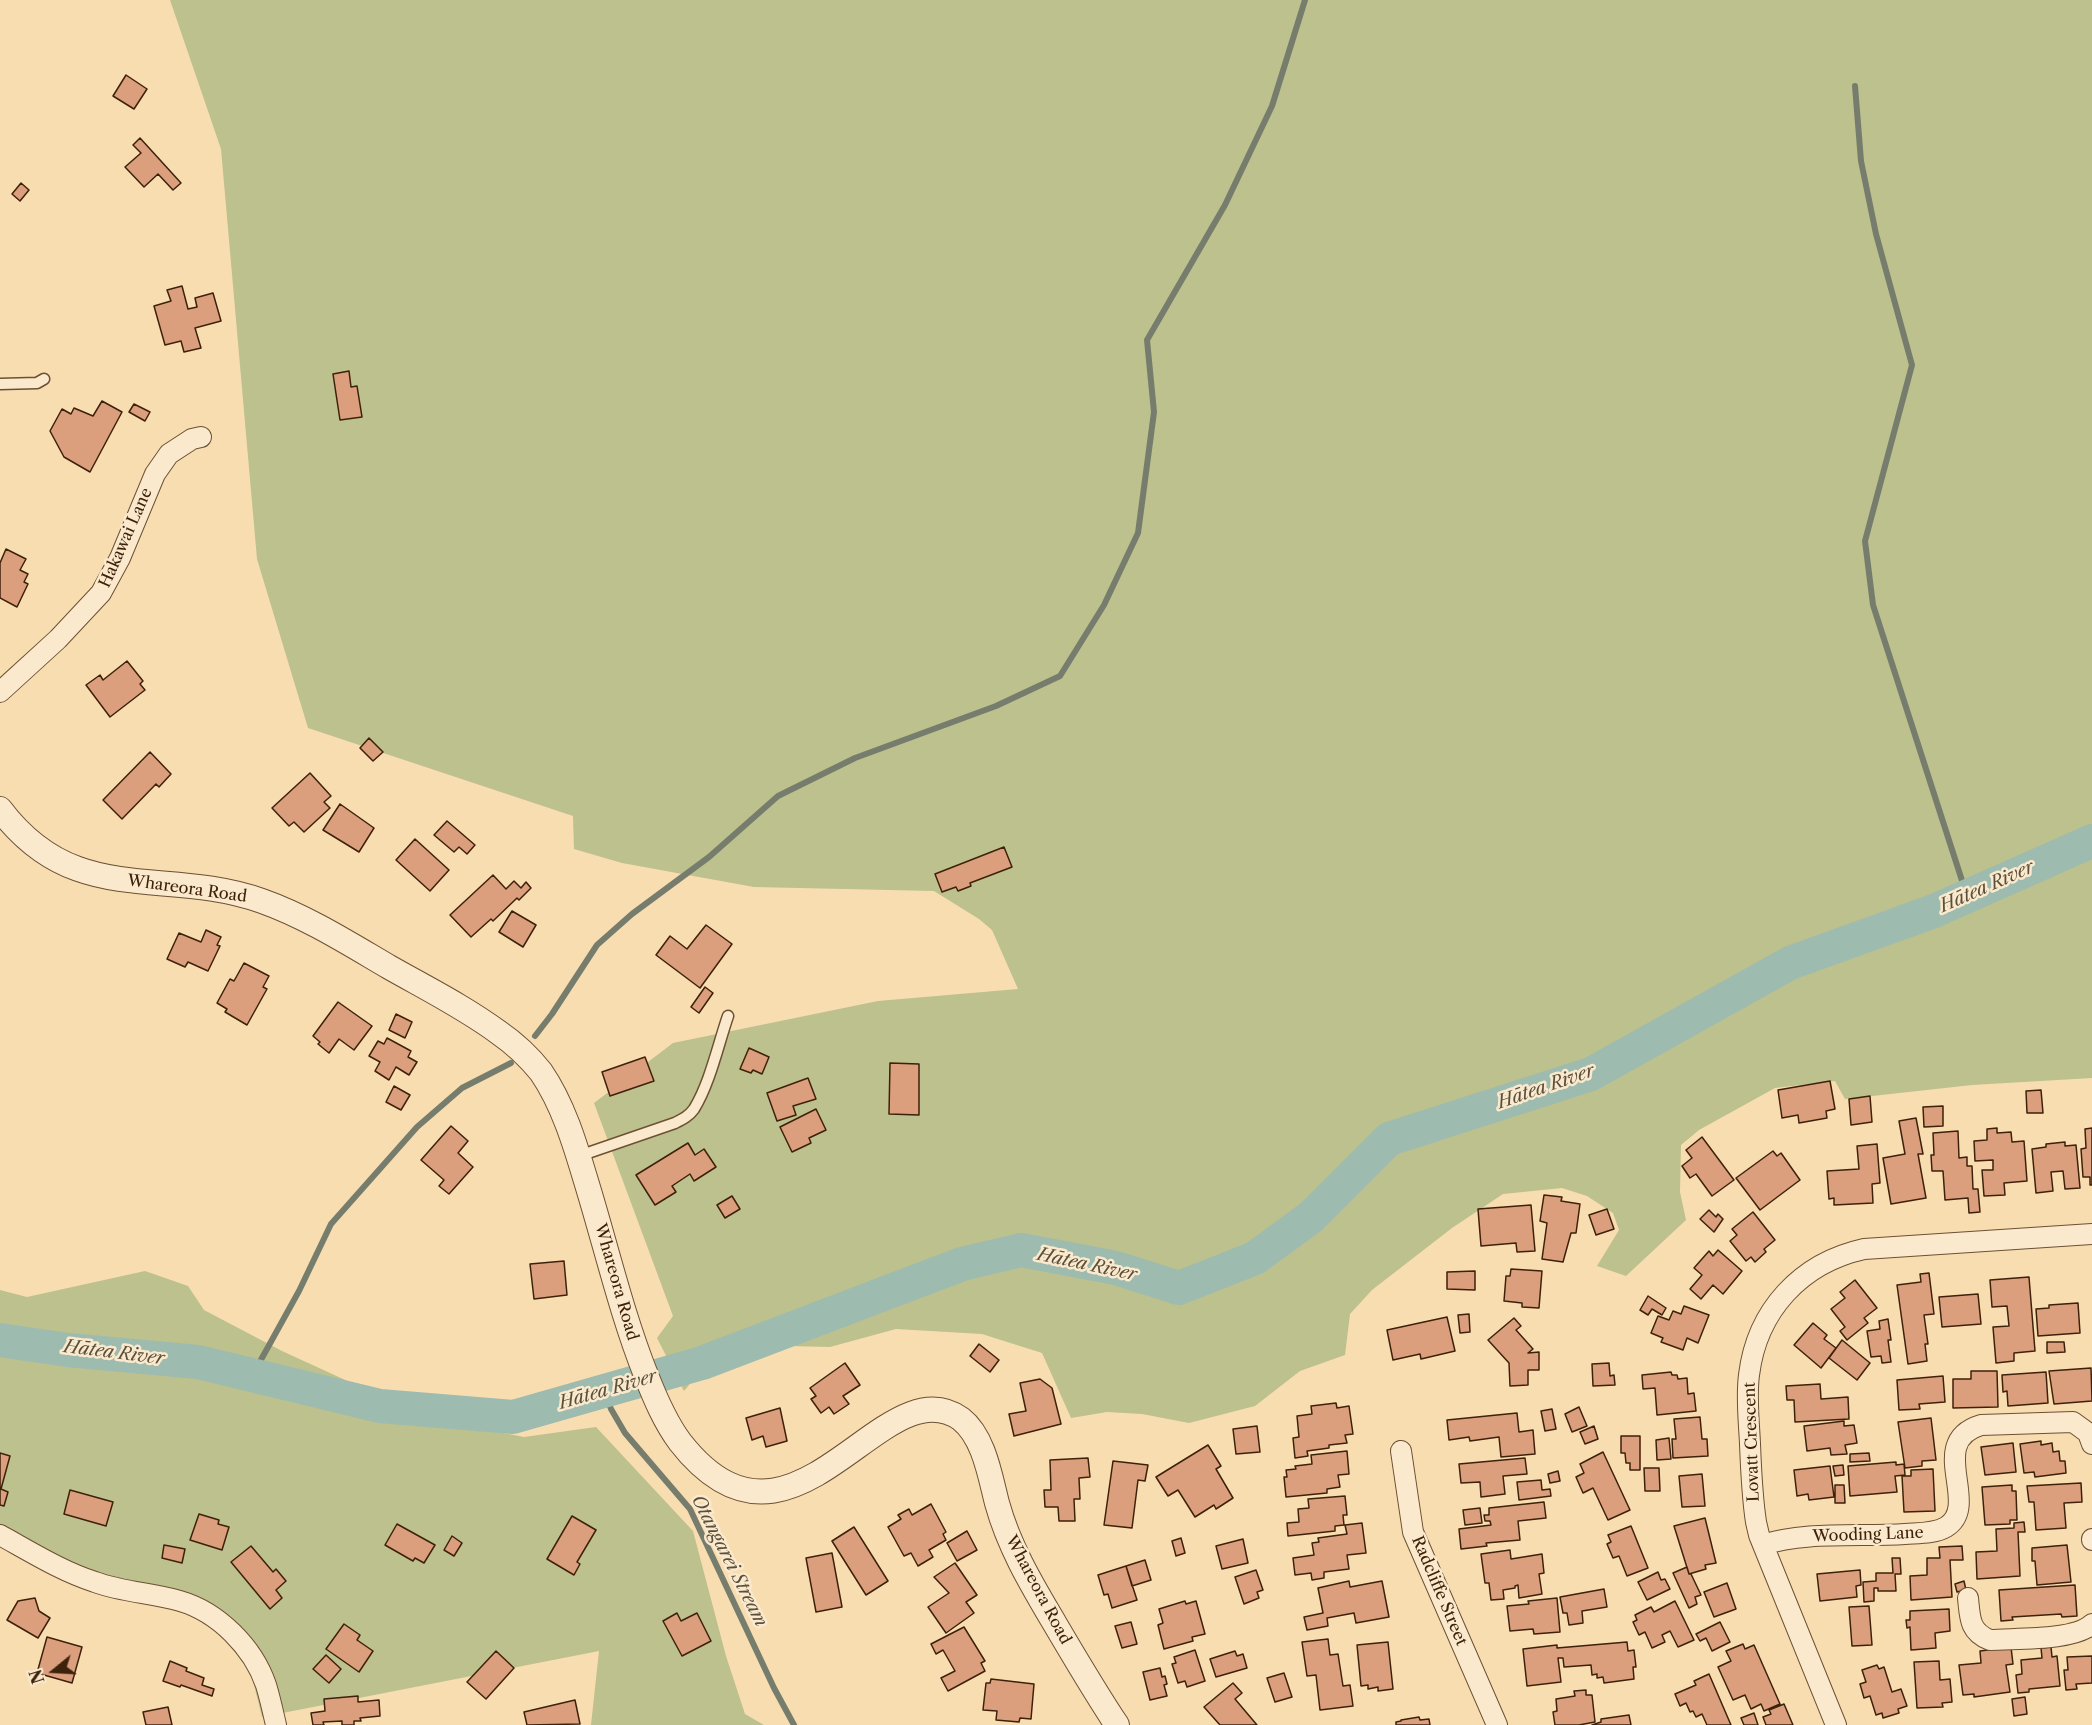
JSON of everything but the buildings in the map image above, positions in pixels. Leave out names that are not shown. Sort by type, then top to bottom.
[{"type":"street","name":"Hakawai Lane","points":[[0,692],[58,639],[101,593],[116,565],[155,474],[169,454],[201,437]]},
{"type":"street","name":"Whareora Road","points":[[0,809],[29,840],[45,853],[94,876],[231,892],[291,912],[471,1013],[501,1034],[524,1053],[542,1074],[565,1118],[579,1156],[629,1333],[658,1406],[678,1439],[706,1469],[719,1479],[747,1490],[771,1492],[800,1484],[870,1437],[911,1414],[935,1410],[948,1412],[962,1420],[973,1431],[980,1445],[1003,1525],[1015,1553],[1092,1687],[1117,1725]]},
{"type":"street","name":"Lovatt Crescent","points":[[1836,1725],[1763,1545],[1756,1522],[1748,1399],[1749,1375],[1754,1349],[1762,1327],[1786,1291],[1818,1267],[1846,1253],[1864,1248],[2092,1234]]},
{"type":"street","name":"Wooding Lane","points":[[1763,1545],[1782,1538],[1889,1535],[1934,1532],[1945,1528],[1952,1522],[1959,1507],[1955,1454],[1958,1441],[1970,1429],[1981,1425],[2073,1422],[2088,1433],[2092,1444]]},
{"type":"street","name":"Radcliffe Street","points":[[1401,1451],[1413,1532],[1497,1725]]},
{"type":"street","points":[[0,1535],[52,1564],[97,1583],[180,1601],[204,1611],[233,1635],[257,1667],[266,1684],[276,1725]]},
{"type":"street","points":[[1968,1598],[1970,1623],[1982,1637],[1990,1640],[2067,1635],[2092,1624]]},
{"type":"lane","points":[[0,384],[37,383],[44,379]]},
{"type":"lane","points":[[579,1156],[687,1117],[700,1097],[728,1016]]},
{"type":"green space","points":[[170,0],[2092,0],[2092,1078],[1972,1085],[1845,1099],[1835,1081],[1775,1088],[1699,1130],[1681,1145],[1680,1192],[1686,1220],[1626,1276],[1597,1266],[1619,1230],[1613,1213],[1587,1196],[1562,1188],[1503,1194],[1452,1228],[1372,1290],[1350,1314],[1345,1355],[1300,1371],[1255,1406],[1189,1423],[1142,1414],[1107,1412],[1071,1418],[1042,1353],[982,1334],[896,1329],[830,1347],[788,1346],[693,1380],[684,1391],[657,1338],[673,1316],[594,1103],[673,1043],[878,1001],[1018,989],[992,930],[979,919],[934,891],[754,887],[622,863],[574,849],[573,816],[308,728],[257,559],[221,149]]},
{"type":"green space","points":[[145,1271],[188,1286],[204,1310],[282,1351],[428,1418],[524,1437],[596,1427],[693,1531],[726,1656],[745,1714],[764,1725],[591,1725],[599,1651],[262,1717],[251,1673],[204,1613],[0,1543],[0,1290],[27,1297]]},
{"type":"waterway","points":[[535,1036],[597,945],[632,914],[709,857],[778,796],[855,758],[996,706],[1060,676],[1104,605],[1138,533],[1154,412],[1147,340],[1225,205],[1272,106],[1305,0]]},
{"type":"waterway","points":[[1855,86],[1861,161],[1876,234],[1912,365],[1865,541],[1873,605],[1967,896]]},
{"type":"waterway","name":"Hātea River","points":[[0,1340],[68,1350],[198,1362],[380,1406],[513,1417],[702,1363],[962,1264],[1021,1250],[1116,1268],[1179,1288],[1255,1258],[1311,1217],[1389,1139],[1591,1074],[1790,963],[1934,911],[2092,841]]},
{"type":"waterway","points":[[252,1376],[299,1291],[331,1224],[417,1127],[462,1088],[511,1063]]},
{"type":"waterway","name":"Otangarei Stream","points":[[604,1391],[625,1433],[690,1509],[774,1688],[794,1725]]}]
